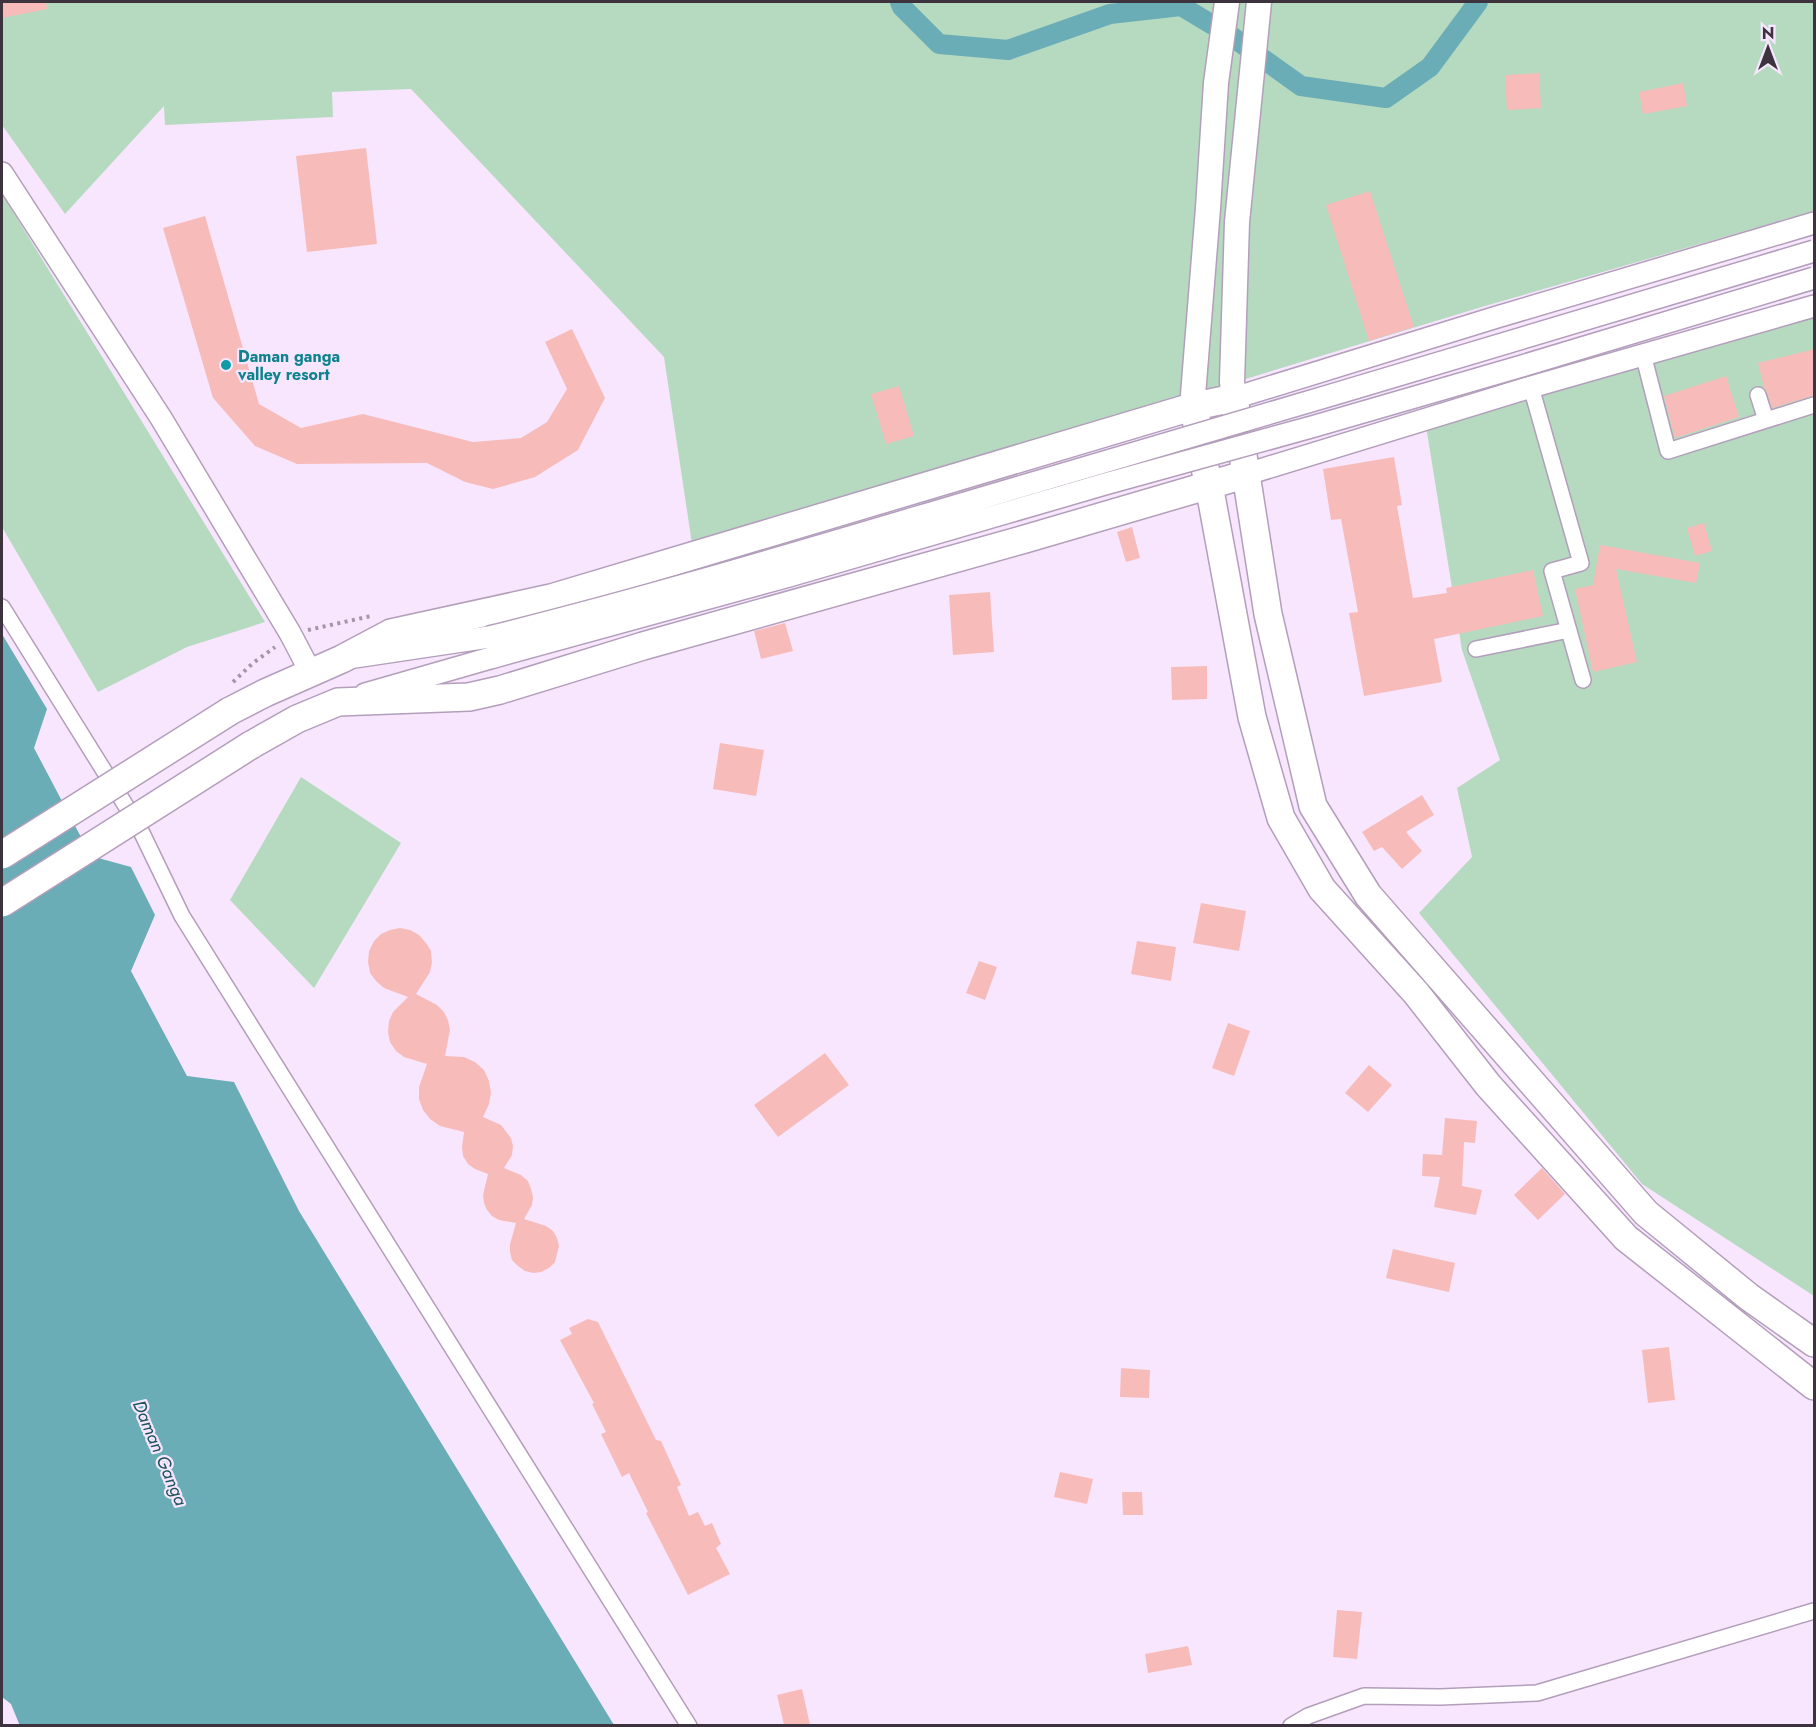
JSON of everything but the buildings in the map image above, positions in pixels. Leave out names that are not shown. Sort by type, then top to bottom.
[{"type":"highway","points":[[2,855],[230,711],[392,633],[551,598],[1195,406],[1234,398],[1268,614],[1314,806],[1368,895],[1646,1213],[1749,1297],[1815,1343]]},
{"type":"highway","points":[[1195,406],[1199,443],[1209,485],[1252,717],[1281,818],[1322,889],[1416,993],[1488,1085],[1626,1238],[1815,1386]]},
{"type":"highway","points":[[2,903],[251,745],[297,720],[338,702],[469,696],[500,690],[643,646],[1247,474]]},
{"type":"main road","points":[[1195,406],[1193,395],[1216,83],[1227,2]]},
{"type":"main road","points":[[1258,3],[1237,222],[1232,382],[1234,398],[1815,223]]},
{"type":"main road","points":[[2,174],[161,418],[290,633],[311,673]]},
{"type":"main road","points":[[338,702],[593,611],[716,577],[1815,251]]},
{"type":"main road","points":[[342,659],[491,646],[756,585],[1522,366],[1815,278]]},
{"type":"main road","points":[[1247,474],[1531,387],[1815,306]]},
{"type":"street","points":[[1643,354],[1668,452],[1815,405]]},
{"type":"street","points":[[1531,387],[1581,563],[1552,571],[1583,680]]},
{"type":"street","points":[[1758,395],[1766,420]]},
{"type":"street","points":[[2,607],[139,827],[182,916],[689,1725]]},
{"type":"street","points":[[1476,649],[1569,630]]},
{"type":"street","points":[[1291,1725],[1308,1716],[1364,1696],[1440,1697],[1537,1693],[1815,1611]]},
{"type":"path","points":[[232,683],[253,663]]},
{"type":"shaded area","points":[[2,2],[1814,2],[1814,211],[745,525],[692,544],[664,357],[411,89],[332,92],[333,117],[165,125],[164,106],[65,214],[2,125]]},
{"type":"shaded area","points":[[2,194],[265,622],[187,647],[98,692],[2,527]]},
{"type":"shaded area","points":[[1814,317],[1814,1296],[1642,1184],[1419,913],[1472,857],[1457,788],[1500,760],[1462,650],[1426,426]]},
{"type":"shaded area","points":[[301,777],[401,843],[314,988],[230,900]]},
{"type":"water","name":"Daman Ganga","points":[[2,634],[47,709],[34,748],[91,856],[131,867],[155,915],[131,971],[187,1076],[234,1082],[299,1211],[614,1725],[20,1726],[11,1704],[2,1697]]},
{"type":"waterway","points":[[900,2],[902,7],[939,44],[1008,50],[1110,14],[1181,6],[1231,36],[1301,86],[1386,98],[1430,67],[1478,2]]},
{"type":"place","name":"Daman ganga valley resort","points":[[226,365]]}]
